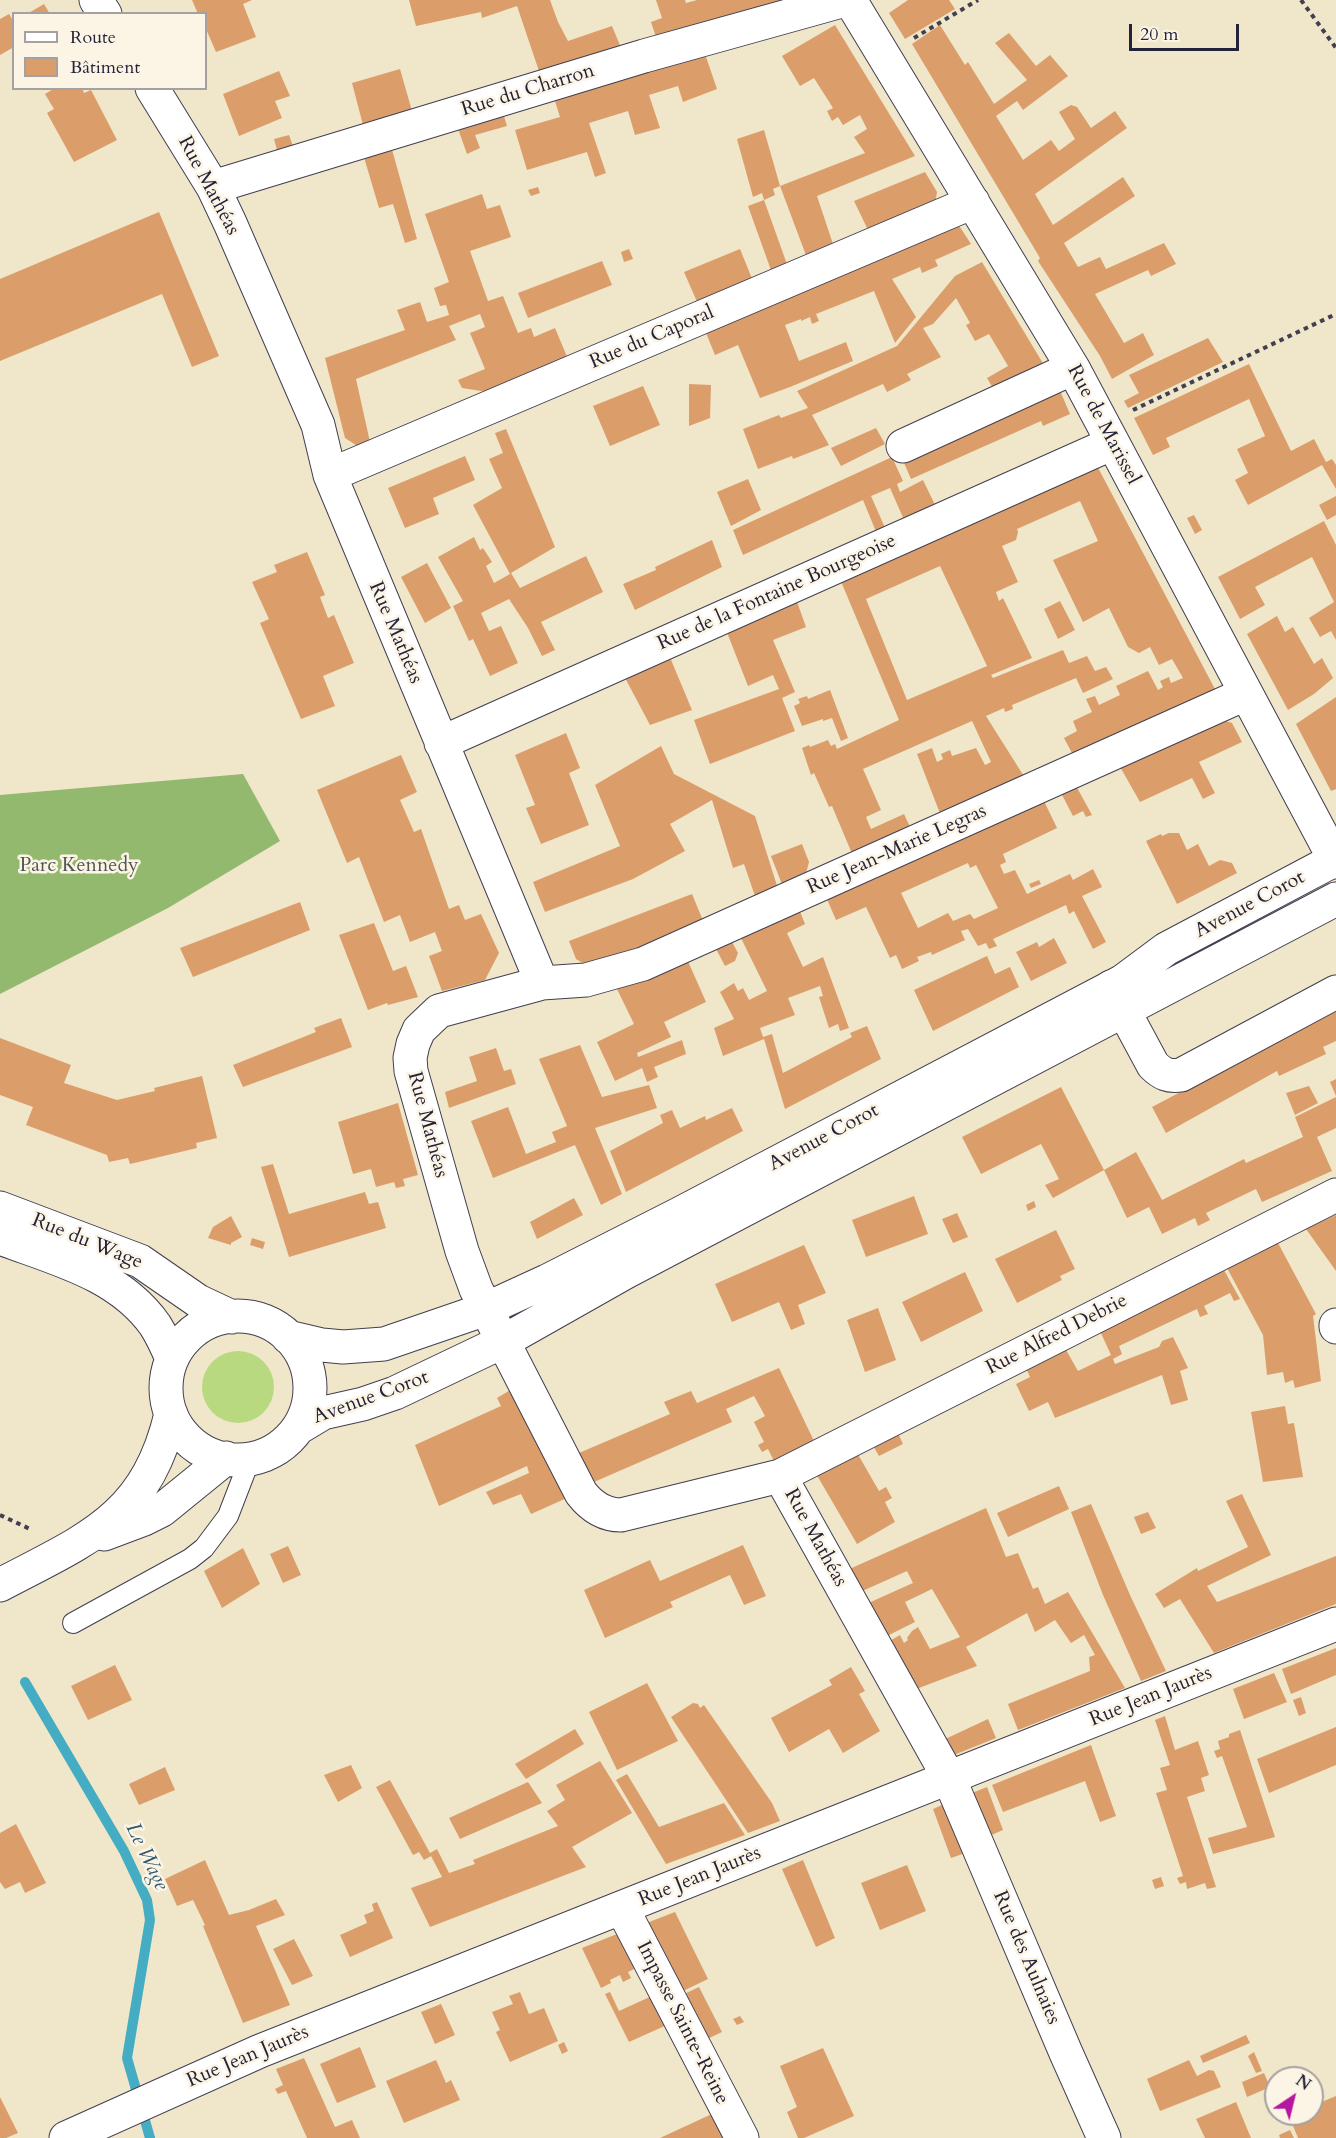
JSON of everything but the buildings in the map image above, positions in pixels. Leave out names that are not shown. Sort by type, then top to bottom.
[{"type":"street","name":"Rue du Charron","points":[[213,187],[644,56],[844,0]]},
{"type":"street","name":"Rue de Marissel","points":[[850,0],[1073,368],[1245,694],[1336,860]]},
{"type":"street","name":"Rue Mathéas","points":[[153,90],[213,187],[318,425],[330,475],[542,983],[439,1011],[419,1030],[413,1044],[410,1058],[411,1071],[462,1251],[476,1289],[581,1493],[587,1501],[605,1513],[621,1515],[780,1476],[949,1778]]},
{"type":"street","name":"Rue du Caporal","points":[[330,475],[973,202]]},
{"type":"street","points":[[903,446],[1073,368]]},
{"type":"street","name":"Rue de la Fontaine Bourgeoise","points":[[441,743],[1108,434]]},
{"type":"street","name":"Rue Jean-Marie Legras","points":[[542,983],[586,980],[643,964],[1245,694]]},
{"type":"street","name":"Avenue Corot","points":[[297,1428],[322,1413],[363,1404],[395,1393],[504,1341],[1117,999],[1123,981],[1166,949],[1336,860]]},
{"type":"street","name":"Avenue Corot","points":[[288,1337],[343,1347],[384,1344],[486,1309],[1117,999],[1336,899]]},
{"type":"street","points":[[1117,999],[1153,1065],[1162,1074],[1172,1076],[1181,1075],[1336,992]]},
{"type":"street","name":"Rue Alfred Debrie","points":[[780,1476],[1336,1195]]},
{"type":"street","name":"Rue du Wage","points":[[0,1208],[140,1261],[198,1301],[232,1317]]},
{"type":"street","name":"Rue du Wage","points":[[0,1238],[73,1265],[117,1287],[147,1315],[159,1332],[172,1359]]},
{"type":"street","name":"Avenue Corot","points":[[0,1585],[82,1542],[162,1510],[238,1459],[272,1451],[282,1445],[297,1428],[306,1408],[308,1375],[301,1355],[288,1337],[262,1321],[242,1316],[211,1322],[192,1332],[184,1340],[168,1369],[166,1392],[171,1414],[189,1440],[206,1452],[238,1459]]},
{"type":"street","name":"Avenue Corot","points":[[82,1542],[116,1516],[147,1480],[165,1439],[171,1414]]},
{"type":"street","name":"Rue Jean Jaurès","points":[[66,2138],[281,2042],[1336,1624]]},
{"type":"street","name":"Rue des Aulnaies","points":[[949,1778],[1104,2138]]},
{"type":"street","name":"Impasse Sainte-Reine","points":[[622,1908],[742,2138]]},
{"type":"lane","points":[[73,1623],[190,1559],[204,1548],[228,1516],[238,1459]]},
{"type":"path","points":[[885,57],[978,0]]},
{"type":"path","points":[[1301,0],[1336,48]]},
{"type":"path","points":[[1108,434],[1336,314]]},
{"type":"green space","name":"Parc Kennedy","points":[[243,774],[280,841],[168,908],[0,994],[0,795]]},
{"type":"green space","points":[[238,1351],[258,1357],[268,1367],[274,1387],[268,1407],[258,1417],[238,1423],[218,1417],[208,1407],[202,1387],[208,1367],[218,1357]]},
{"type":"waterway","name":"Le Wage","points":[[25,1682],[124,1851],[147,1900],[150,1920],[127,2058],[150,2138]]}]
